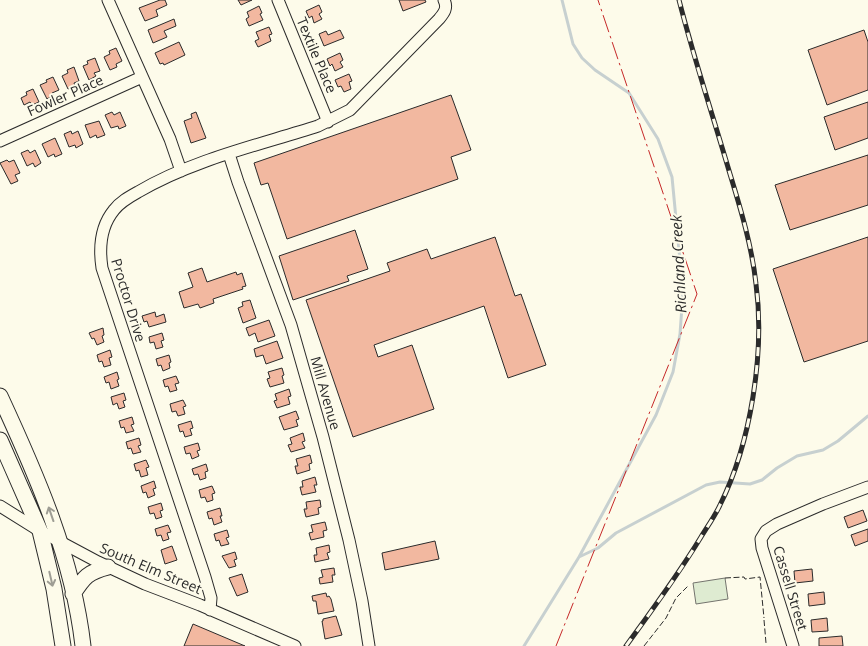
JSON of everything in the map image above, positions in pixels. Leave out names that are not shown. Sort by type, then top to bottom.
[{"type":"main road","points":[[0,396],[40,484],[61,542],[81,624],[83,646]]},
{"type":"main road","points":[[1,450],[40,531],[54,589],[63,646]]},
{"type":"main road","points":[[73,594],[82,580],[90,573],[108,567]]},
{"type":"street","points":[[108,0],[182,170]]},
{"type":"street","name":"Textile Place","points":[[278,0],[328,122]]},
{"type":"street","name":"Proctor Drive","points":[[210,610],[211,598],[205,577],[102,268],[100,256],[101,239],[107,219],[124,200],[182,170],[318,126],[350,110],[439,19],[445,10],[445,3]]},
{"type":"street","name":"Fowler Place","points":[[0,141],[142,77]]},
{"type":"street","name":"Mill Avenue","points":[[229,154],[291,325],[323,437],[349,540],[369,646]]},
{"type":"street","name":"Cassell Street","points":[[793,646],[762,548],[762,539],[766,531],[777,524],[868,487]]},
{"type":"street","name":"South Elm Street","points":[[0,506],[40,531],[108,567],[295,646]]},
{"type":"green space","points":[[725,578],[728,599],[696,604],[693,583]]},
{"type":"building","points":[[165,0],[167,5],[156,10],[158,16],[145,21],[139,8]]},
{"type":"building","points":[[238,0],[252,0],[241,5]]},
{"type":"building","points":[[399,0],[425,0],[426,2],[403,11]]},
{"type":"building","points":[[319,5],[322,12],[319,14],[322,19],[314,23],[312,16],[309,18],[306,11]]},
{"type":"building","points":[[259,6],[263,20],[249,26],[246,19],[249,17],[247,12]]},
{"type":"building","points":[[174,19],[176,26],[164,31],[167,37],[153,43],[148,30]]},
{"type":"building","points":[[269,27],[272,34],[269,35],[271,41],[258,47],[255,41],[259,39],[256,32]]},
{"type":"building","points":[[340,30],[344,38],[324,46],[319,34],[326,31],[328,35]]},
{"type":"building","points":[[864,30],[868,42],[868,90],[827,105],[808,50]]},
{"type":"building","points":[[179,42],[185,55],[164,65],[163,63],[160,64],[155,53]]},
{"type":"building","points":[[116,48],[122,61],[116,64],[117,67],[110,70],[104,57],[110,54],[109,51]]},
{"type":"building","points":[[340,53],[343,60],[340,62],[343,67],[335,71],[327,59]]},
{"type":"building","points":[[95,58],[100,71],[94,73],[96,76],[89,80],[83,66],[88,64],[87,61]]},
{"type":"building","points":[[74,67],[79,81],[74,83],[75,86],[68,89],[62,76],[68,73],[67,70]]},
{"type":"building","points":[[349,74],[352,81],[349,82],[351,89],[344,92],[341,86],[338,87],[335,80]]},
{"type":"building","points":[[53,77],[59,90],[52,93],[54,95],[47,99],[40,85]]},
{"type":"building","points":[[33,89],[39,102],[32,105],[30,102],[24,105],[21,98],[27,95],[26,92]]},
{"type":"building","points":[[451,95],[471,150],[451,157],[458,179],[287,239],[268,183],[261,185],[254,163]]},
{"type":"building","points":[[868,102],[868,138],[835,150],[824,117]]},
{"type":"building","points":[[112,112],[114,115],[120,112],[126,126],[119,129],[118,126],[111,128],[105,115]]},
{"type":"building","points":[[196,112],[206,138],[191,143],[184,121],[192,118],[191,114]]},
{"type":"building","points":[[99,121],[105,135],[97,138],[96,135],[90,138],[85,125]]},
{"type":"building","points":[[71,131],[72,134],[78,131],[83,144],[76,148],[75,145],[69,147],[64,134]]},
{"type":"building","points":[[55,138],[62,154],[55,157],[54,154],[48,157],[42,144]]},
{"type":"building","points":[[28,150],[30,153],[35,150],[41,163],[35,167],[33,163],[27,166],[21,153]]},
{"type":"building","points":[[868,155],[868,205],[790,230],[775,185]]},
{"type":"building","points":[[7,160],[9,162],[14,160],[20,173],[15,175],[18,181],[11,184],[0,163]]},
{"type":"building","points":[[355,230],[368,269],[347,276],[349,281],[293,300],[279,256]]},
{"type":"building","points":[[495,237],[515,296],[521,294],[546,365],[508,378],[484,306],[374,345],[378,357],[412,345],[434,409],[353,437],[306,300],[390,271],[387,263],[427,249],[431,259]]},
{"type":"building","points":[[868,237],[868,341],[804,362],[773,269]]},
{"type":"building","points":[[202,268],[207,282],[236,272],[237,275],[242,273],[246,286],[242,287],[243,289],[213,299],[214,303],[200,308],[198,304],[184,308],[179,292],[193,287],[188,273]]},
{"type":"building","points":[[250,300],[256,318],[243,323],[238,308],[243,306],[242,302]]},
{"type":"building","points":[[155,312],[156,317],[164,314],[166,322],[149,327],[147,321],[144,322],[142,316]]},
{"type":"building","points":[[269,320],[275,336],[258,342],[255,333],[249,336],[246,328]]},
{"type":"building","points":[[103,328],[104,335],[102,336],[104,342],[97,345],[89,333]]},
{"type":"building","points":[[162,333],[164,340],[161,341],[163,347],[156,349],[154,342],[150,343],[149,337]]},
{"type":"building","points":[[277,341],[283,358],[266,364],[263,355],[256,357],[254,349]]},
{"type":"building","points":[[110,350],[112,357],[109,358],[111,365],[104,367],[102,361],[99,362],[97,355]]},
{"type":"building","points":[[169,355],[170,368],[163,371],[161,365],[158,366],[156,359]]},
{"type":"building","points":[[282,368],[284,383],[270,387],[267,379],[270,378],[268,372]]},
{"type":"building","points":[[117,372],[119,386],[111,389],[109,382],[106,383],[104,377]]},
{"type":"building","points":[[176,376],[179,383],[175,384],[177,390],[170,392],[168,386],[165,387],[163,380]]},
{"type":"building","points":[[289,389],[291,396],[288,397],[290,404],[277,408],[274,401],[277,400],[275,394]]},
{"type":"building","points":[[124,393],[126,400],[123,401],[125,407],[119,409],[117,403],[113,405],[111,397]]},
{"type":"building","points":[[183,400],[186,406],[183,407],[185,414],[178,416],[176,411],[172,412],[170,404]]},
{"type":"building","points":[[296,411],[299,419],[296,420],[298,426],[284,430],[279,417]]},
{"type":"building","points":[[132,417],[134,424],[131,425],[134,431],[126,433],[124,427],[121,428],[119,421]]},
{"type":"building","points":[[191,421],[193,428],[190,429],[192,435],[185,437],[183,431],[180,432],[178,425]]},
{"type":"building","points":[[303,433],[305,441],[302,442],[305,448],[291,452],[288,445],[292,444],[290,438]]},
{"type":"building","points":[[139,438],[141,445],[138,446],[141,452],[133,454],[131,448],[128,449],[126,442]]},
{"type":"building","points":[[198,443],[200,450],[197,451],[199,456],[192,459],[190,453],[186,454],[184,447]]},
{"type":"building","points":[[310,455],[312,463],[309,464],[310,470],[297,474],[295,466],[298,466],[296,459]]},
{"type":"building","points":[[146,460],[149,467],[146,468],[148,475],[141,477],[139,470],[136,471],[134,464]]},
{"type":"building","points":[[206,464],[208,471],[205,472],[206,478],[200,480],[198,474],[194,475],[192,469]]},
{"type":"building","points":[[315,477],[317,485],[314,485],[316,492],[302,495],[300,487],[303,487],[302,481]]},
{"type":"building","points":[[154,481],[156,488],[153,489],[155,495],[148,498],[146,492],[143,493],[141,486]]},
{"type":"building","points":[[212,486],[215,493],[212,494],[213,500],[207,502],[205,497],[201,498],[199,490]]},
{"type":"building","points":[[320,500],[319,514],[306,517],[304,509],[307,509],[306,502]]},
{"type":"building","points":[[161,503],[163,510],[160,511],[162,517],[156,519],[154,513],[150,514],[148,507]]},
{"type":"building","points":[[220,508],[222,522],[214,525],[212,518],[209,519],[207,512]]},
{"type":"building","points":[[863,510],[867,521],[848,528],[844,517]]},
{"type":"building","points":[[325,522],[327,530],[323,531],[324,537],[311,540],[309,533],[313,532],[311,525]]},
{"type":"building","points":[[168,525],[171,532],[167,533],[169,539],[163,541],[161,535],[157,536],[155,529]]},
{"type":"building","points":[[868,529],[868,541],[855,546],[851,535]]},
{"type":"building","points":[[227,530],[229,537],[226,538],[229,544],[221,546],[219,540],[216,541],[214,534]]},
{"type":"building","points":[[435,541],[439,559],[385,570],[382,553]]},
{"type":"building","points":[[329,545],[330,552],[327,553],[329,559],[315,562],[316,548]]},
{"type":"building","points":[[172,546],[177,560],[165,564],[161,550]]},
{"type":"building","points":[[235,552],[237,559],[234,560],[236,566],[229,568],[222,556]]},
{"type":"building","points":[[334,568],[333,582],[320,584],[319,578],[323,577],[321,570]]},
{"type":"building","points":[[812,569],[813,581],[795,583],[794,571]]},
{"type":"building","points":[[242,574],[248,592],[237,596],[229,578]]},
{"type":"building","points":[[824,592],[825,604],[809,606],[808,594]]},
{"type":"building","points":[[326,593],[327,597],[329,596],[331,599],[334,611],[318,614],[316,601],[313,601],[312,596]]},
{"type":"building","points":[[336,616],[342,635],[325,639],[322,621],[323,619]]},
{"type":"building","points":[[827,618],[828,631],[812,632],[811,620]]},
{"type":"building","points":[[193,624],[245,646],[184,646]]},
{"type":"building","points":[[842,636],[843,646],[819,646],[819,638]]},
{"type":"waterway","name":"Richland Creek","points":[[524,646],[579,557],[656,415],[673,372],[680,334],[683,292],[672,177],[658,139],[629,93],[595,70],[582,58],[573,44],[562,0]]},
{"type":"waterway","points":[[579,557],[598,548],[616,533],[706,485],[720,482],[750,484],[762,480],[797,456],[823,450],[838,441],[868,416]]},
{"type":"railway","points":[[626,646],[665,592],[720,505],[740,454],[753,397],[757,367],[758,310],[749,242],[679,0]]},
{"type":"fence","points":[[725,578],[744,577],[745,579],[760,577],[764,618]]},
{"type":"fence","points":[[644,646],[666,618],[676,598],[688,586]]},
{"type":"fence","points":[[764,620],[766,643]]},
{"type":"power","points":[[556,646],[697,294],[598,0]]}]
